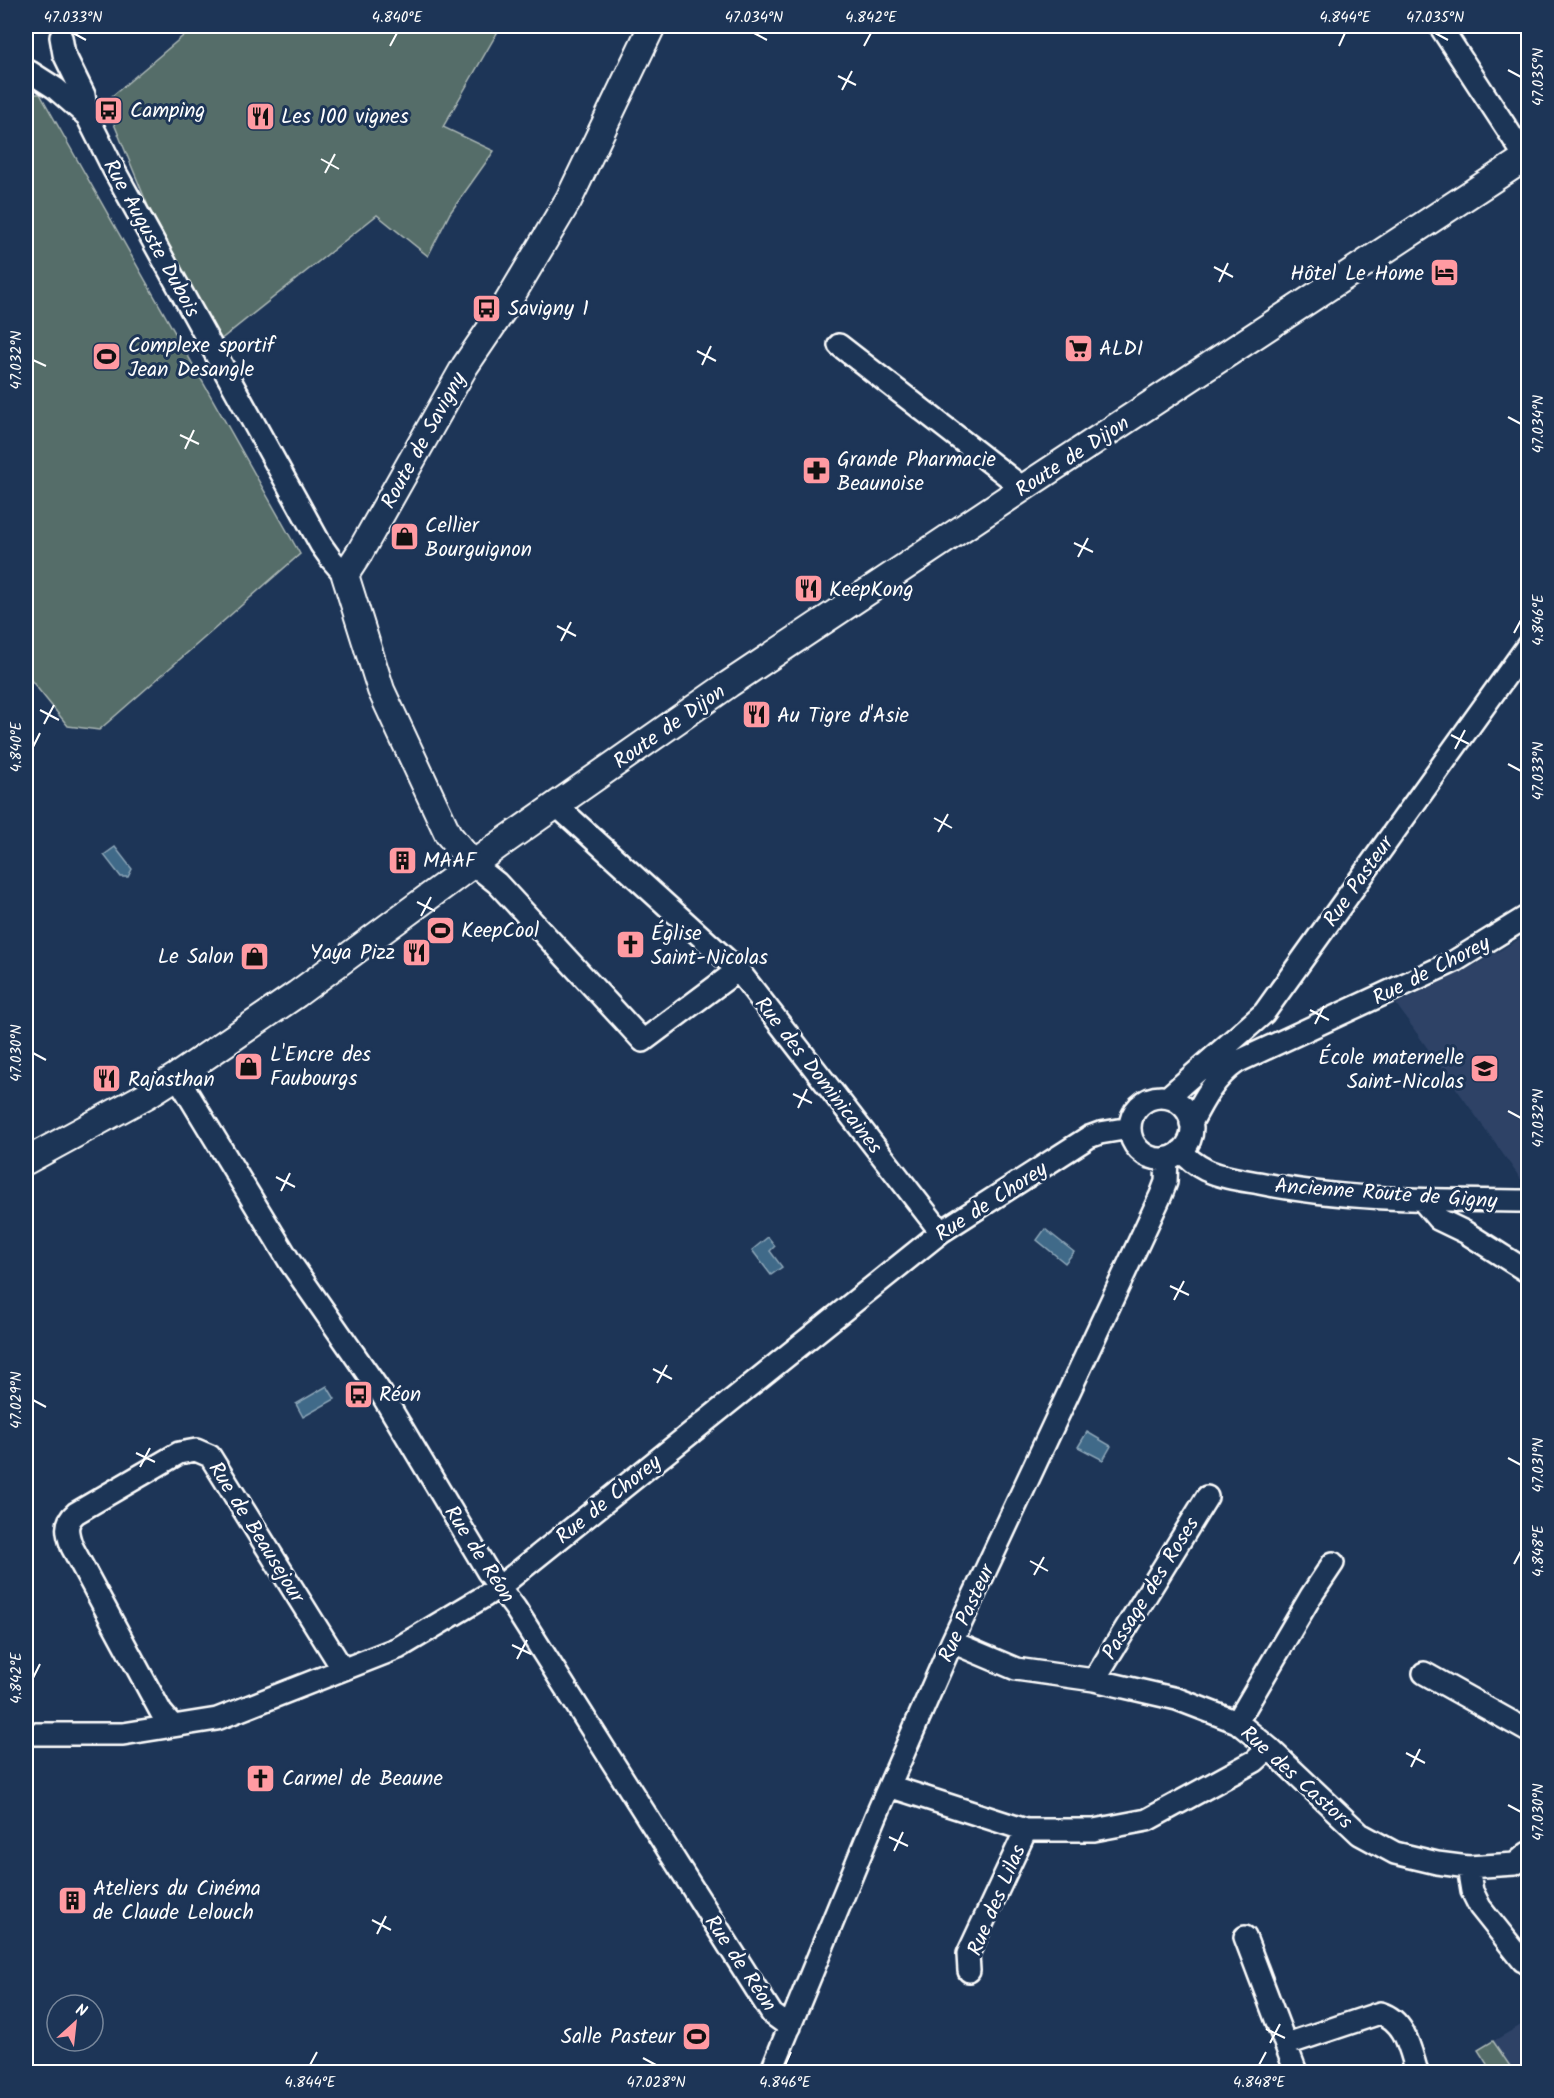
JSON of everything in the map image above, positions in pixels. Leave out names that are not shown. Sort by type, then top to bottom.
[{"type":"main road","name":"Route de Savigny","points":[[345,575],[465,366],[503,310],[569,199],[652,26]]},
{"type":"main road","name":"Route de Dijon","points":[[26,1161],[147,1095],[177,1076],[297,994],[473,864],[729,684],[1527,157]]},
{"type":"main road","points":[[345,575],[381,690],[447,834],[473,864]]},
{"type":"street","points":[[1440,26],[1527,157]]},
{"type":"street","name":"Rue Auguste Dubois","points":[[62,31],[64,54],[84,96],[87,116],[114,170],[321,545],[345,575]]},
{"type":"street","points":[[28,73],[47,60],[62,31]]},
{"type":"street","name":"Rue Auguste Dubois","points":[[28,73],[55,88],[87,116]]},
{"type":"street","points":[[839,345],[1023,488]]},
{"type":"street","name":"Rue Pasteur","points":[[1168,1097],[1264,1013],[1528,645]]},
{"type":"street","name":"Rue des Dominicaines","points":[[556,805],[738,970],[941,1232]]},
{"type":"street","points":[[473,864],[497,883],[642,1041],[738,970]]},
{"type":"street","name":"Rue de Chorey","points":[[1191,1123],[1209,1089],[1237,1062],[1455,961],[1528,916]]},
{"type":"street","name":"Rue de Réon","points":[[177,1076],[290,1262],[381,1393],[488,1572],[500,1586],[772,2013],[790,2027]]},
{"type":"street","points":[[1168,1097],[1175,1100],[1186,1109],[1191,1123],[1190,1138],[1174,1154],[1154,1157],[1142,1152],[1133,1141],[1130,1128],[1134,1113],[1144,1101],[1152,1098],[1168,1097]]},
{"type":"street","name":"Rue de Chorey","points":[[26,1734],[123,1734],[217,1719],[342,1668],[398,1648],[500,1586],[941,1232],[1089,1137],[1130,1128]]},
{"type":"street","name":"Rue Pasteur","points":[[771,2073],[952,1642],[1161,1195],[1174,1154]]},
{"type":"street","name":"Ancienne Route de Gigny","points":[[1174,1154],[1208,1171],[1297,1191],[1422,1200],[1528,1201]]},
{"type":"street","points":[[1422,1200],[1438,1219],[1465,1232],[1528,1272]]},
{"type":"street","name":"Rue de Beausejour","points":[[172,1725],[161,1712],[77,1557],[67,1528],[71,1517],[76,1513],[178,1453],[196,1450],[210,1456],[342,1668]]},
{"type":"street","name":"Passage des Roses","points":[[1094,1680],[1207,1497]]},
{"type":"street","points":[[1237,1722],[1333,1563]]},
{"type":"street","name":"Rue des Castors","points":[[952,1642],[1016,1669],[1094,1680],[1178,1699],[1237,1722],[1269,1748],[1360,1834],[1395,1853],[1437,1863],[1468,1867],[1515,1864],[1528,1853]]},
{"type":"street","points":[[1424,1673],[1528,1731]]},
{"type":"street","name":"Rue des Lilas","points":[[890,1786],[1026,1830],[1094,1830],[1147,1820],[1255,1761],[1269,1748]]},
{"type":"street","name":"Rue des Lilas","points":[[969,1971],[968,1954],[1026,1830]]},
{"type":"street","points":[[1468,1867],[1472,1891],[1480,1907],[1523,1961]]},
{"type":"street","points":[[1245,1937],[1296,2073]]},
{"type":"street","points":[[1287,2044],[1380,2013],[1398,2023],[1405,2035],[1417,2073]]},
{"type":"shaded area","points":[[115,847],[132,869],[128,877],[121,877],[104,855]]},
{"type":"shaded area","name":"École maternelle Saint-Nicolas","points":[[1526,935],[1528,937],[1528,1185],[1525,1185],[1396,1004],[1477,964]]},
{"type":"shaded area","points":[[1045,1229],[1074,1252],[1065,1263],[1037,1240]]},
{"type":"shaded area","points":[[768,1237],[775,1246],[770,1251],[782,1267],[771,1275],[752,1250]]},
{"type":"shaded area","points":[[327,1386],[335,1399],[303,1417],[296,1404]]},
{"type":"shaded area","points":[[1087,1432],[1111,1446],[1103,1460],[1078,1447]]},
{"type":"shaded area","points":[[1528,2021],[1528,2072],[1492,2072],[1478,2050]]},
{"type":"green space","points":[[195,26],[501,26],[443,127],[494,151],[450,213],[428,256],[377,215],[220,340],[148,206],[105,102]]},
{"type":"green space","name":"Complexe sportif Jean Desangle","points":[[26,94],[40,94],[300,554],[99,730],[68,726],[26,674]]},
{"type":"green space","points":[[1493,2041],[1514,2072],[1492,2072],[1478,2050]]},
{"type":"place","name":"Camping","points":[[109,110]]},
{"type":"place","name":"Les 100 vignes","points":[[260,116]]},
{"type":"place","name":"Hôtel Le Home","points":[[1445,273]]},
{"type":"place","name":"Savigny 1","points":[[487,308]]},
{"type":"place","name":"ALDI","points":[[1078,348]]},
{"type":"place","name":"Complexe sportif Jean Desangle","points":[[107,357]]},
{"type":"place","name":"Grande Pharmacie Beaunoise","points":[[816,471]]},
{"type":"place","name":"Cellier Bourguignon","points":[[404,537]]},
{"type":"place","name":"KeepKong","points":[[808,589]]},
{"type":"place","name":"Au Tigre d'Asie","points":[[756,715]]},
{"type":"place","name":"MAAF","points":[[402,860]]},
{"type":"place","name":"KeepCool","points":[[440,930]]},
{"type":"place","name":"Église Saint-Nicolas","points":[[630,945]]},
{"type":"place","name":"Yaya Pizz","points":[[416,952]]},
{"type":"place","name":"Le Salon","points":[[255,956]]},
{"type":"place","name":"L'Encre des Faubourgs","points":[[249,1066]]},
{"type":"place","name":"École maternelle Saint-Nicolas","points":[[1485,1069]]},
{"type":"place","name":"Rajasthan","points":[[107,1079]]},
{"type":"place","name":"Réon","points":[[358,1394]]},
{"type":"place","name":"Carmel de Beaune","points":[[261,1778]]},
{"type":"place","name":"Ateliers du Cinéma de Claude Lelouch","points":[[72,1900]]},
{"type":"place","name":"Salle Pasteur","points":[[696,2036]]}]
